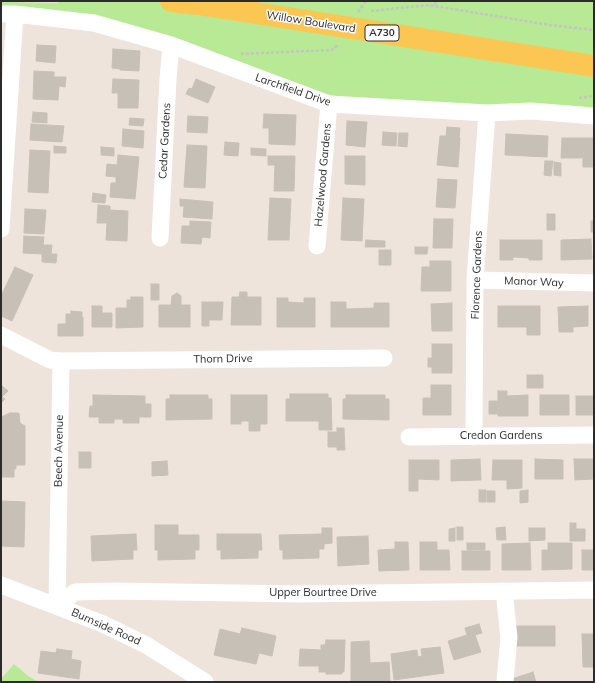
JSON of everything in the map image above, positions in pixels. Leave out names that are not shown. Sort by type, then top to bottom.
[{"type":"main road","name":"Willow Boulevard","points":[[171,1],[594,66]]},
{"type":"street","name":"Larchfield Drive","points":[[8,14],[94,23],[171,45],[329,104],[487,113],[531,111],[594,116]]},
{"type":"street","points":[[1,229],[8,14]]},
{"type":"street","name":"Cedar Gardens","points":[[160,238],[171,45]]},
{"type":"street","name":"Hazelwood Gardens","points":[[317,246],[329,104]]},
{"type":"street","name":"Florence Gardens","points":[[474,437],[475,280],[487,113]]},
{"type":"street","name":"Manor Way","points":[[475,280],[594,284]]},
{"type":"street","points":[[1,335],[50,360],[61,361]]},
{"type":"street","name":"Thorn Drive","points":[[61,361],[384,358]]},
{"type":"street","name":"Beech Avenue","points":[[57,606],[61,361]]},
{"type":"street","name":"Credon Gardens","points":[[409,437],[594,436]]},
{"type":"street","name":"Burnside Road","points":[[1,585],[103,624],[146,645],[205,682]]},
{"type":"street","name":"Upper Bourtree Drive","points":[[57,606],[76,592],[113,591],[298,594],[594,590]]},
{"type":"street","points":[[504,591],[509,637],[505,682]]},
{"type":"path","points":[[360,13],[358,13],[366,1]]},
{"type":"path","points":[[435,6],[436,1]]},
{"type":"path","points":[[368,12],[428,5],[550,25],[594,30]]},
{"type":"path","points":[[224,65],[228,58],[242,54],[332,50],[341,42],[342,27]]},
{"type":"green space","points":[[58,1],[594,1],[594,110],[350,99],[293,87],[209,55],[1,10],[1,2],[58,3]]},
{"type":"green space","points":[[14,664],[28,676],[39,682],[1,682],[1,679]]},
{"type":"building","points":[[37,45],[56,46],[55,63],[36,61]]},
{"type":"building","points":[[113,49],[140,51],[139,71],[112,68]]},
{"type":"building","points":[[34,71],[54,72],[54,77],[66,77],[65,87],[59,86],[58,100],[33,99]]},
{"type":"building","points":[[113,79],[139,80],[138,108],[118,108],[118,93],[112,93]]},
{"type":"building","points":[[196,79],[215,87],[208,103],[186,94],[189,88],[192,89]]},
{"type":"building","points":[[33,112],[47,113],[47,123],[32,122]]},
{"type":"building","points":[[264,114],[296,115],[295,145],[269,144],[269,128],[263,128]]},
{"type":"building","points":[[188,116],[208,117],[207,133],[187,132]]},
{"type":"building","points":[[130,118],[144,119],[143,126],[129,125]]},
{"type":"building","points":[[347,121],[367,122],[365,147],[346,145]]},
{"type":"building","points":[[31,124],[64,126],[62,142],[30,140]]},
{"type":"building","points":[[447,127],[460,128],[458,167],[437,165],[440,136],[446,136]]},
{"type":"building","points":[[123,129],[144,131],[143,148],[122,146]]},
{"type":"building","points":[[383,132],[397,133],[396,146],[382,145]]},
{"type":"building","points":[[399,133],[408,133],[407,147],[398,146]]},
{"type":"building","points":[[506,134],[548,136],[547,157],[505,155]]},
{"type":"building","points":[[562,138],[594,138],[594,167],[583,167],[583,158],[561,158]]},
{"type":"building","points":[[225,142],[239,143],[238,156],[224,155]]},
{"type":"building","points":[[187,145],[207,146],[205,188],[184,187]]},
{"type":"building","points":[[54,146],[66,147],[66,153],[54,153]]},
{"type":"building","points":[[101,147],[114,148],[114,156],[101,155]]},
{"type":"building","points":[[251,148],[266,149],[266,156],[251,155]]},
{"type":"building","points":[[30,150],[50,151],[48,193],[28,192]]},
{"type":"building","points":[[118,155],[139,157],[135,199],[110,197],[111,183],[116,183],[116,177],[106,176],[107,164],[117,165]]},
{"type":"building","points":[[268,156],[295,156],[294,191],[274,191],[275,165],[268,165]]},
{"type":"building","points":[[345,156],[365,156],[365,185],[345,184]]},
{"type":"building","points":[[545,161],[553,161],[551,176],[544,175]]},
{"type":"building","points":[[554,162],[561,163],[561,176],[554,175]]},
{"type":"building","points":[[438,179],[457,180],[455,208],[436,207]]},
{"type":"building","points":[[93,193],[106,195],[105,203],[92,202]]},
{"type":"building","points":[[270,198],[291,199],[289,240],[268,240]]},
{"type":"building","points":[[343,198],[364,199],[362,241],[341,240]]},
{"type":"building","points":[[180,199],[213,202],[212,219],[183,217],[184,206],[180,206]]},
{"type":"building","points":[[98,205],[110,206],[110,210],[128,211],[127,241],[106,240],[107,223],[97,223]]},
{"type":"building","points":[[25,209],[46,210],[44,234],[24,233]]},
{"type":"building","points":[[547,214],[555,214],[555,230],[547,230]]},
{"type":"building","points":[[434,219],[453,219],[452,248],[433,248]]},
{"type":"building","points":[[190,221],[211,222],[210,238],[202,237],[201,244],[181,243],[182,226],[190,226]]},
{"type":"building","points":[[591,221],[594,221],[594,232],[591,232]]},
{"type":"building","points":[[24,236],[44,237],[43,245],[52,245],[51,254],[57,254],[56,263],[42,262],[42,254],[23,253]]},
{"type":"building","points":[[591,239],[592,259],[561,260],[561,240]]},
{"type":"building","points":[[366,240],[385,241],[385,247],[365,247]]},
{"type":"building","points":[[500,240],[542,240],[542,260],[529,260],[529,258],[513,257],[513,260],[500,260]]},
{"type":"building","points":[[415,247],[428,247],[427,254],[415,254]]},
{"type":"building","points":[[379,250],[391,250],[391,265],[379,265]]},
{"type":"building","points":[[430,261],[451,261],[451,291],[421,291],[422,267],[430,267]]},
{"type":"building","points":[[15,267],[33,275],[12,321],[1,316],[1,296]]},
{"type":"building","points":[[151,284],[159,284],[159,300],[151,300]]},
{"type":"building","points":[[240,292],[247,292],[247,297],[261,297],[261,325],[231,325],[232,297],[239,297]]},
{"type":"building","points":[[177,293],[181,296],[181,305],[190,305],[190,327],[159,327],[159,305],[171,305],[172,296]]},
{"type":"building","points":[[131,297],[143,297],[143,327],[116,328],[116,308],[127,308],[127,300],[131,300]]},
{"type":"building","points":[[277,298],[288,298],[288,302],[304,303],[304,298],[315,298],[315,327],[277,327]]},
{"type":"building","points":[[202,302],[223,302],[222,320],[209,320],[209,326],[202,326]]},
{"type":"building","points":[[331,302],[346,302],[346,309],[374,308],[374,303],[389,303],[389,327],[331,327]]},
{"type":"building","points":[[452,303],[452,331],[432,331],[431,304]]},
{"type":"building","points":[[92,306],[102,306],[102,313],[112,313],[112,327],[92,327]]},
{"type":"building","points":[[498,306],[540,306],[540,335],[527,335],[527,327],[498,327]]},
{"type":"building","points":[[588,306],[588,326],[573,327],[573,332],[559,332],[558,307]]},
{"type":"building","points":[[71,311],[82,312],[83,336],[58,336],[58,324],[66,324],[66,314],[71,314]]},
{"type":"building","points":[[432,344],[452,344],[452,373],[432,373],[432,367],[428,367],[428,358],[432,358]]},
{"type":"building","points":[[527,375],[543,375],[543,388],[527,388]]},
{"type":"building","points":[[1,385],[8,391],[2,397],[5,399],[1,403]]},
{"type":"building","points":[[431,385],[451,385],[451,415],[423,415],[423,398],[431,398]]},
{"type":"building","points":[[498,391],[507,391],[507,396],[528,395],[528,416],[498,416],[498,414],[489,414],[489,401],[498,401]]},
{"type":"building","points":[[290,394],[328,394],[328,398],[331,398],[332,430],[319,430],[319,421],[286,421],[286,399],[290,399]]},
{"type":"building","points":[[93,395],[145,396],[145,404],[151,404],[151,417],[139,417],[139,423],[123,423],[123,419],[114,419],[114,423],[99,423],[99,417],[89,417],[90,406],[93,406]]},
{"type":"building","points":[[170,395],[208,395],[208,399],[212,399],[212,419],[166,420],[166,399],[170,399]]},
{"type":"building","points":[[231,395],[267,395],[267,424],[260,424],[260,431],[249,431],[249,421],[241,421],[241,424],[231,424]]},
{"type":"building","points":[[346,395],[385,395],[385,399],[389,399],[389,420],[343,419],[343,399],[346,399]]},
{"type":"building","points":[[540,395],[569,395],[569,415],[540,415]]},
{"type":"building","points":[[576,396],[594,396],[594,415],[576,415]]},
{"type":"building","points":[[10,413],[19,413],[20,423],[25,426],[25,465],[16,465],[16,469],[14,469],[14,477],[1,477],[1,417]]},
{"type":"building","points":[[337,428],[344,428],[345,450],[337,450]]},
{"type":"building","points":[[328,432],[337,432],[337,447],[328,447]]},
{"type":"building","points":[[79,452],[91,452],[91,468],[79,468]]},
{"type":"building","points":[[480,459],[481,480],[451,481],[451,460]]},
{"type":"building","points":[[535,459],[563,460],[563,479],[535,479]]},
{"type":"building","points":[[574,459],[594,459],[594,479],[575,480]]},
{"type":"building","points":[[409,460],[439,460],[439,480],[418,479],[418,491],[409,491]]},
{"type":"building","points":[[493,460],[522,460],[522,488],[507,489],[507,480],[492,480]]},
{"type":"building","points":[[167,461],[168,475],[152,476],[152,462]]},
{"type":"building","points":[[479,490],[486,490],[486,502],[479,502]]},
{"type":"building","points":[[528,490],[528,502],[520,503],[520,491]]},
{"type":"building","points":[[487,491],[495,491],[495,502],[487,502]]},
{"type":"building","points":[[1,501],[25,502],[24,547],[1,546]]},
{"type":"building","points":[[570,523],[576,523],[576,529],[585,529],[585,541],[570,541]]},
{"type":"building","points":[[155,525],[178,525],[178,535],[199,535],[199,550],[195,550],[195,559],[158,560],[158,550],[155,550]]},
{"type":"building","points":[[457,527],[463,527],[463,540],[457,540]]},
{"type":"building","points":[[505,527],[506,540],[497,540],[496,528]]},
{"type":"building","points":[[322,528],[332,528],[332,543],[324,544],[324,549],[319,549],[319,558],[283,559],[283,550],[280,550],[279,535],[322,534]]},
{"type":"building","points":[[455,528],[455,541],[449,541],[449,529]]},
{"type":"building","points":[[529,528],[545,528],[545,540],[529,541]]},
{"type":"building","points":[[136,534],[137,550],[133,550],[133,559],[92,561],[91,536]]},
{"type":"building","points":[[217,534],[261,534],[262,550],[258,550],[258,558],[221,559],[221,550],[217,550]]},
{"type":"building","points":[[368,536],[369,564],[338,566],[337,537]]},
{"type":"building","points":[[395,542],[408,542],[409,570],[379,571],[378,550],[395,549]]},
{"type":"building","points":[[420,542],[437,542],[437,550],[449,550],[450,570],[420,570]]},
{"type":"building","points":[[467,543],[485,543],[485,550],[467,550]]},
{"type":"building","points":[[530,543],[531,570],[502,570],[502,544]]},
{"type":"building","points":[[548,543],[572,543],[572,569],[542,570],[542,550],[548,550]]},
{"type":"building","points":[[582,550],[594,550],[594,570],[582,570]]},
{"type":"building","points":[[462,551],[490,551],[490,570],[462,570]]},
{"type":"building","points":[[479,624],[482,633],[475,635],[481,652],[454,660],[448,641],[467,635],[465,628]]},
{"type":"building","points":[[515,626],[555,626],[555,646],[515,646]]},
{"type":"building","points":[[242,628],[276,636],[272,656],[259,653],[256,664],[214,655],[220,629],[240,634]]},
{"type":"building","points":[[582,634],[594,634],[594,667],[583,667]]},
{"type":"building","points":[[326,640],[345,640],[344,672],[342,672],[342,674],[326,674],[326,672],[319,672],[319,666],[299,666],[300,649],[321,650],[321,645],[325,645]]},
{"type":"building","points":[[369,641],[370,663],[389,662],[390,681],[351,682],[351,642]]},
{"type":"building","points":[[440,647],[444,673],[394,680],[391,654],[417,650],[418,657],[422,656],[421,649]]},
{"type":"building","points":[[57,649],[72,651],[71,659],[81,661],[79,679],[38,673],[41,651],[56,653]]},
{"type":"building","points":[[533,672],[536,682],[513,682],[512,679]]}]
